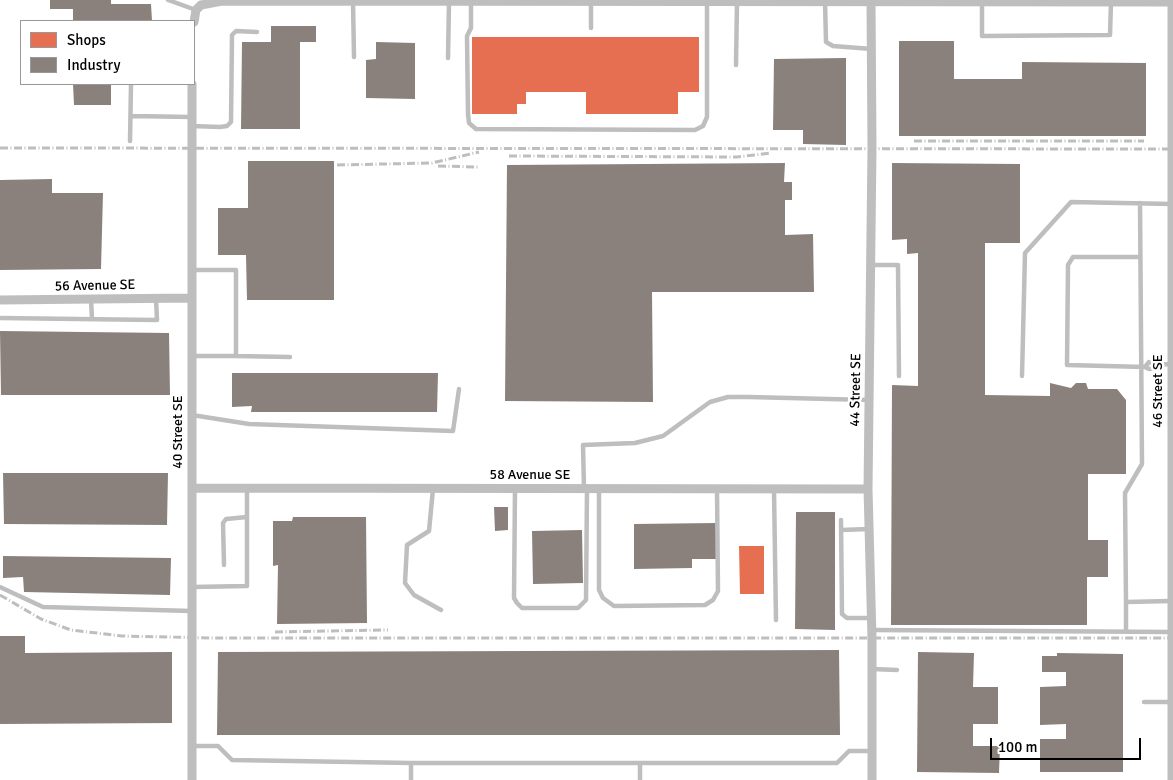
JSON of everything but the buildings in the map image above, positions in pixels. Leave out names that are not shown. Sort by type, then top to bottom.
[{"type":"street","points":[[194,20],[196,10],[201,5],[211,1],[1172,2]]},
{"type":"street","name":"44 Street SE","points":[[871,1],[871,265],[868,489],[872,618],[872,780]]},
{"type":"street","name":"46 Street SE","points":[[1172,2],[1172,780]]},
{"type":"street","name":"40 Street SE","points":[[192,85],[192,780]]},
{"type":"street","name":"56 Avenue SE","points":[[0,300],[191,298]]},
{"type":"street","name":"58 Avenue SE","points":[[192,488],[247,490],[868,489]]},
{"type":"lane","points":[[168,0],[196,10]]},
{"type":"lane","points":[[353,1],[354,57]]},
{"type":"lane","points":[[448,58],[449,1]]},
{"type":"lane","points":[[470,1],[470,28],[467,36],[468,114],[469,123],[476,129],[694,130],[703,126],[707,117],[708,2]]},
{"type":"lane","points":[[591,1],[591,28]]},
{"type":"lane","points":[[825,1],[826,42],[833,46],[872,49]]},
{"type":"lane","points":[[736,65],[737,2]]},
{"type":"lane","points":[[982,3],[982,36],[1110,35],[1111,2]]},
{"type":"lane","points":[[131,116],[192,122],[220,128],[227,126],[231,122],[232,35],[236,31],[257,32]]},
{"type":"lane","points":[[130,141],[131,85]]},
{"type":"lane","points":[[1022,376],[1025,253],[1071,202],[1172,204]]},
{"type":"lane","points":[[1126,631],[1125,494],[1142,464],[1143,366],[1140,203]]},
{"type":"lane","points":[[1140,257],[1072,257],[1068,265],[1067,365],[1143,366],[1149,362],[1156,365],[1171,364]]},
{"type":"lane","points":[[871,265],[898,265],[899,376]]},
{"type":"lane","points":[[192,270],[236,270],[236,356]]},
{"type":"lane","points":[[0,318],[157,320],[156,299]]},
{"type":"lane","points":[[91,300],[92,319]]},
{"type":"lane","points":[[192,356],[290,357]]},
{"type":"lane","points":[[192,416],[249,424],[452,431],[459,389]]},
{"type":"lane","points":[[515,489],[514,598],[522,608],[578,608],[586,600],[584,445],[635,443],[663,436],[710,402],[728,397],[869,400]]},
{"type":"lane","points":[[433,489],[428,531],[407,545],[405,583],[414,595],[441,610]]},
{"type":"lane","points":[[599,489],[598,590],[603,598],[614,606],[705,605],[713,600],[718,591],[717,490]]},
{"type":"lane","points":[[192,587],[247,586],[247,490]]},
{"type":"lane","points":[[774,490],[776,620]]},
{"type":"lane","points":[[224,565],[223,523],[226,519],[247,517]]},
{"type":"lane","points":[[841,520],[842,614],[847,618],[872,618]]},
{"type":"lane","points":[[841,530],[869,529]]},
{"type":"lane","points":[[0,588],[43,607],[192,612]]},
{"type":"lane","points":[[1126,602],[1171,601]]},
{"type":"lane","points":[[872,630],[1171,632]]},
{"type":"lane","points":[[872,670],[897,670]]},
{"type":"lane","points":[[1144,702],[1172,702]]},
{"type":"lane","points":[[192,746],[218,746],[232,760],[640,764],[837,763],[849,752],[872,751]]},
{"type":"lane","points":[[410,762],[411,780]]},
{"type":"lane","points":[[640,764],[640,780]]},
{"type":"railway","points":[[914,141],[1144,141]]},
{"type":"railway","points":[[0,148],[1173,149]]},
{"type":"railway","points":[[337,165],[432,163],[479,152]]},
{"type":"railway","points":[[509,156],[737,157],[771,153]]},
{"type":"railway","points":[[438,166],[478,167]]},
{"type":"railway","points":[[0,595],[41,619],[71,630],[122,636],[213,638],[1173,638]]},
{"type":"railway","points":[[275,632],[388,630]]}]
